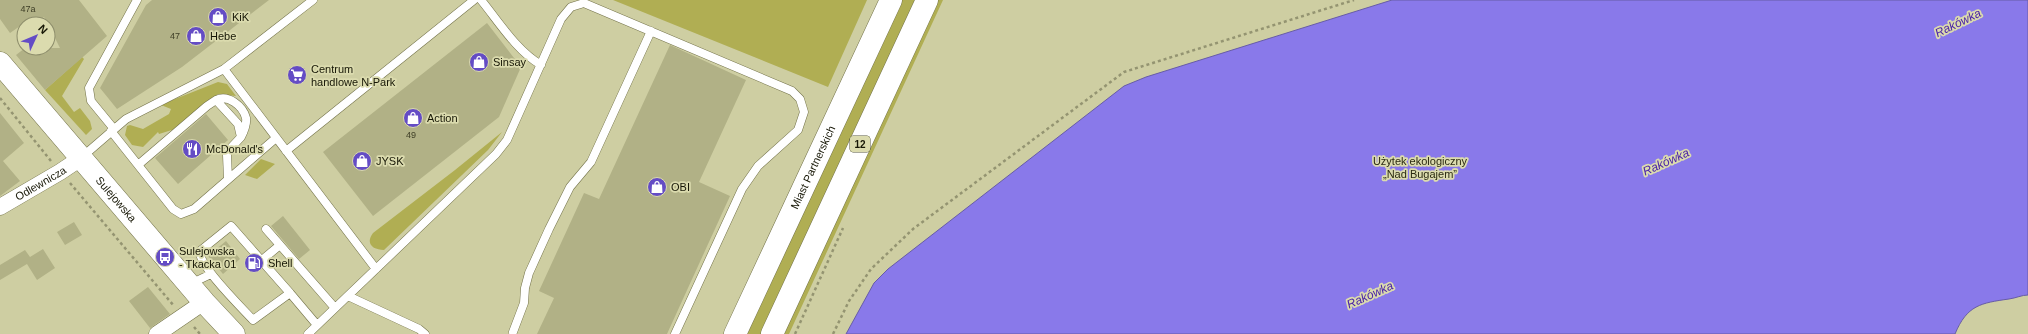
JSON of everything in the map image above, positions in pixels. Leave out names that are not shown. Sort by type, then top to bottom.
[{"type":"main road","name":"Miast Partnerskich","points":[[735,334],[891,0]]},
{"type":"main road","name":"12","points":[[772,334],[927,0]]},
{"type":"main road","name":"Sulejowska","points":[[0,63],[189,285],[234,334]]},
{"type":"street","name":"Odlewnicza","points":[[0,207],[81,158]]},
{"type":"street","points":[[157,334],[204,302]]},
{"type":"lane","points":[[137,0],[89,88],[91,101],[138,165],[173,209],[181,214],[194,208],[276,138]]},
{"type":"lane","points":[[81,158],[113,130],[136,113],[224,69],[313,0]]},
{"type":"lane","points":[[286,151],[474,0]]},
{"type":"lane","points":[[481,0],[521,49],[530,58],[541,65]]},
{"type":"lane","points":[[308,334],[496,154],[507,140],[566,12],[577,4],[584,3],[792,91],[800,99],[804,112],[798,130],[758,166],[742,188],[675,334]]},
{"type":"lane","points":[[513,332],[524,303],[525,288],[529,273],[570,187],[591,162],[651,31]]},
{"type":"lane","points":[[224,69],[376,268]]},
{"type":"lane","points":[[138,165],[216,100],[238,124],[241,137],[228,151],[228,179]]},
{"type":"lane","points":[[290,293],[254,320],[211,274],[200,256],[200,251],[231,226],[262,260],[290,293],[317,325]]},
{"type":"lane","points":[[266,228],[335,308]]},
{"type":"lane","points":[[262,260],[280,245]]},
{"type":"lane","points":[[189,285],[211,274]]},
{"type":"lane","points":[[348,296],[419,329],[425,334]]},
{"type":"path","points":[[833,334],[849,301],[871,269],[914,230],[1124,72],[1354,0]]},
{"type":"path","points":[[0,98],[60,172],[183,317],[200,334]]},
{"type":"path","points":[[795,334],[826,265]]},
{"type":"shaded area","points":[[613,0],[867,0],[828,87]]},
{"type":"shaded area","points":[[902,0],[917,0],[762,334],[746,334]]},
{"type":"shaded area","points":[[937,0],[943,0],[789,334],[782,334]]},
{"type":"shaded area","points":[[82,57],[84,59],[62,96],[74,112],[80,108],[90,121],[92,129],[86,135],[45,90]]},
{"type":"shaded area","points":[[218,82],[227,84],[236,96],[218,94],[175,129],[159,134],[158,132],[143,147],[132,145],[125,135],[127,126],[130,125],[143,129],[169,114],[171,109],[161,105]]},
{"type":"shaded area","points":[[502,132],[488,150],[384,250],[371,246],[370,240],[373,233]]},
{"type":"shaded area","points":[[261,159],[275,164],[257,179],[245,175]]},
{"type":"water","name":"Użytek ekologiczny „Nad Bugajem”","points":[[1392,0],[2028,0],[2028,295],[1990,302],[1976,307],[1965,317],[1955,334],[846,334],[874,283],[888,269],[1124,86],[1146,77]]},
{"type":"building","points":[[0,0],[79,0],[107,36],[45,90],[17,56],[56,56],[56,48],[60,48],[56,40],[56,16],[16,16],[16,29],[10,33],[0,19]]},
{"type":"building","points":[[152,0],[269,0],[182,67],[117,109],[100,88],[146,5]]},
{"type":"building","points":[[487,23],[521,67],[499,117],[373,216],[323,152]]},
{"type":"building","name":"OBI","points":[[670,45],[746,80],[699,182],[730,196],[667,334],[537,334],[554,298],[539,291],[584,193],[599,199]]},
{"type":"building","points":[[0,113],[24,143],[3,161],[20,181],[0,196]]},
{"type":"building","name":"McDonald's","points":[[206,114],[228,140],[178,184],[155,158]]},
{"type":"building","points":[[283,216],[310,250],[299,259],[271,226]]},
{"type":"building","points":[[74,222],[82,235],[65,245],[57,232]]},
{"type":"building","points":[[226,241],[240,259],[223,274],[208,256]]},
{"type":"building","points":[[43,249],[55,268],[37,280],[27,264],[0,280],[0,265],[25,250],[30,257]]},
{"type":"building","points":[[148,287],[170,314],[150,328],[129,301]]},
{"type":"place","name":"KiK","points":[[218,17]]},
{"type":"place","name":"Hebe","points":[[196,36]]},
{"type":"place","name":"Sinsay","points":[[479,62]]},
{"type":"place","name":"Centrum handlowe N-Park","points":[[297,75]]},
{"type":"place","name":"Action","points":[[413,118]]},
{"type":"place","name":"McDonald's","points":[[192,149]]},
{"type":"place","name":"JYSK","points":[[362,161]]},
{"type":"place","name":"OBI","points":[[657,187]]},
{"type":"place","name":"Sulejowska - Tkacka 01","points":[[165,257]]},
{"type":"place","name":"Shell","points":[[254,263]]},
{"type":"water label","name":"Rakówka","points":[[1958,23]]},
{"type":"water label","name":"Rakówka","points":[[1666,162]]},
{"type":"water label","name":"Rakówka","points":[[1370,295]]}]
